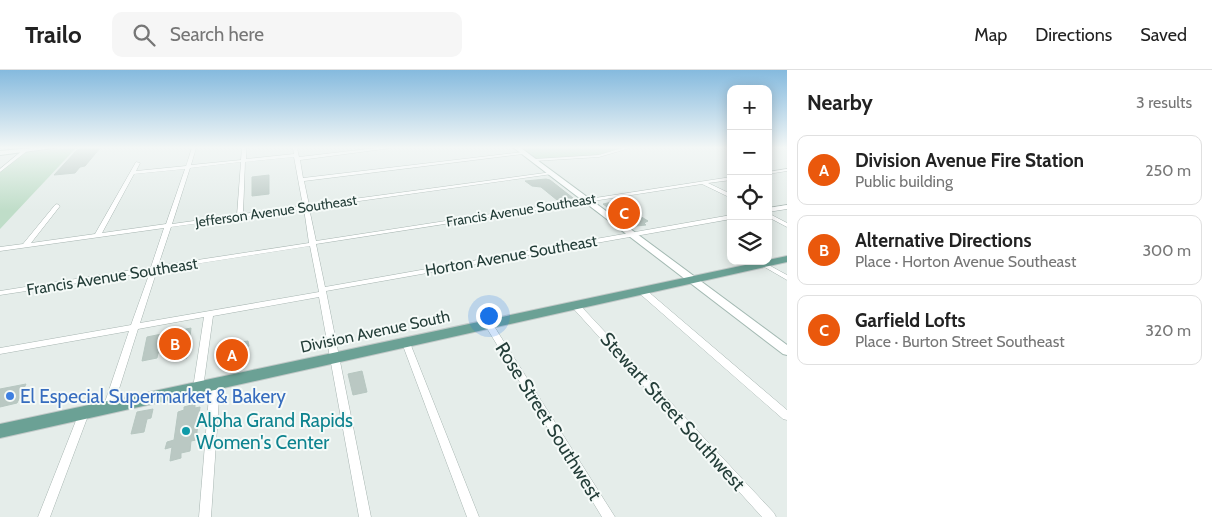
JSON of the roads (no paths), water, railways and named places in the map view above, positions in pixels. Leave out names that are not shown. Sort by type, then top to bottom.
[{"type":"main road","points":[[546,169],[787,351]]},
{"type":"main road","name":"Division Avenue South","points":[[772,262],[787,259]]},
{"type":"main road","name":"Division Avenue South","points":[[0,431],[758,265]]},
{"type":"street","points":[[96,236],[135,169]]},
{"type":"street","points":[[133,173],[166,169]]},
{"type":"street","points":[[108,408],[188,169]]},
{"type":"street","points":[[240,216],[243,169]]},
{"type":"street","points":[[298,169],[365,517]]},
{"type":"street","points":[[300,180],[382,169]]},
{"type":"street","points":[[772,172],[787,170]]},
{"type":"street","name":"Jefferson Avenue Southeast","points":[[0,249],[552,173]]},
{"type":"street","name":"Francis Avenue Southeast","points":[[0,293],[727,179]]},
{"type":"street","points":[[704,182],[727,194]]},
{"type":"street","points":[[25,246],[58,206]]},
{"type":"street","points":[[772,209],[787,207]]},
{"type":"street","points":[[772,217],[787,225]]},
{"type":"street","name":"Horton Avenue Southeast","points":[[0,351],[135,328],[633,233],[727,218]]},
{"type":"street","points":[[765,265],[787,278]]},
{"type":"street","points":[[642,291],[787,416]]},
{"type":"street","name":"Stewart Street Southwest","points":[[575,305],[770,517]]},
{"type":"street","points":[[198,388],[209,314]]},
{"type":"street","name":"Rose Street Southwest","points":[[489,324],[609,517]]},
{"type":"street","points":[[406,343],[473,517]]},
{"type":"street","points":[[205,517],[215,384]]},
{"type":"street","points":[[44,517],[84,413]]},
{"type":"place","name":"Garfield Lofts","points":[[624,213]]},
{"type":"place","name":"Alternative Directions","points":[[175,344]]},
{"type":"place","name":"Division Avenue Fire Station","points":[[232,355]]},
{"type":"place","name":"El Especial Supermarket & Bakery","points":[[10,396]]},
{"type":"place","name":"Alpha Grand Rapids Women's Center","points":[[186,431]]}]
